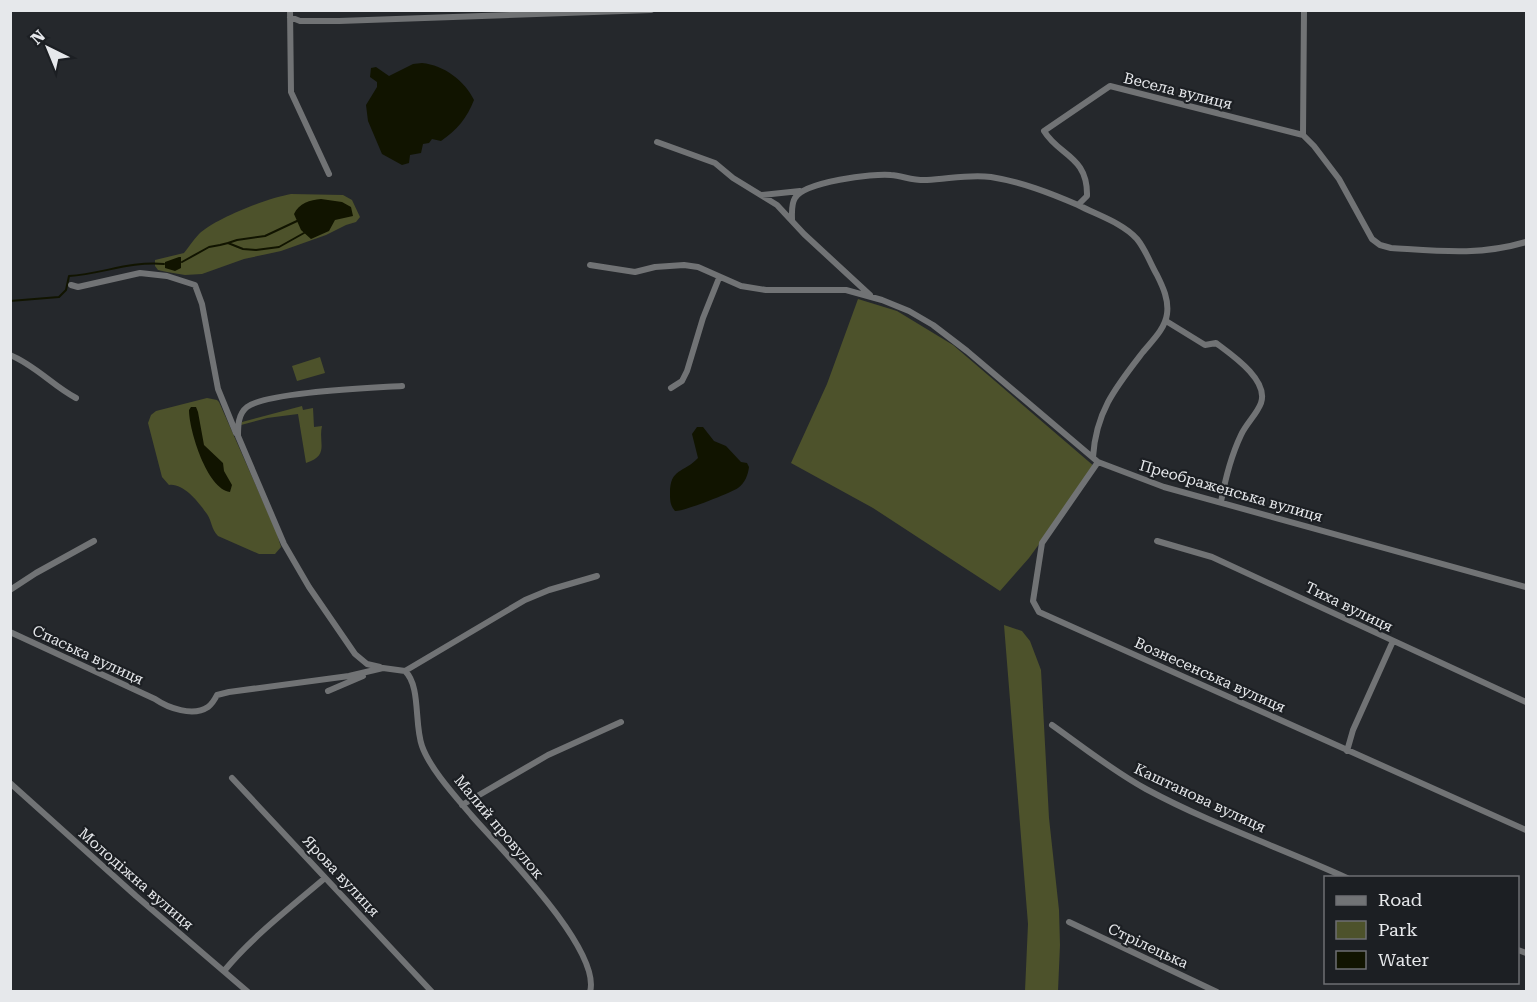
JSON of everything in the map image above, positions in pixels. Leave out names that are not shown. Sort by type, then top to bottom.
[{"type":"street","points":[[290,14],[300,21],[339,21],[651,10]]},
{"type":"street","points":[[1304,10],[1303,135],[1327,161],[1372,239],[1380,245],[1391,248],[1482,252],[1527,242]]},
{"type":"street","points":[[290,14],[291,92],[329,174]]},
{"type":"street","name":"Весела вулиця","points":[[1078,205],[1087,196],[1081,170],[1076,161],[1048,138],[1044,131],[1110,86],[1303,135]]},
{"type":"street","name":"Преображенська вулиця","points":[[657,142],[715,163],[733,178],[777,205],[804,234],[872,296]]},
{"type":"street","points":[[762,195],[774,195],[878,175],[916,180],[968,176],[989,177],[1025,184],[1078,205],[1110,220],[1136,237],[1144,248],[1162,286],[1167,301],[1166,321],[1122,380],[1101,414],[1096,429],[1096,459]]},
{"type":"street","points":[[792,220],[792,205],[801,190]]},
{"type":"street","name":"Преображенська вулиця","points":[[590,265],[634,272],[655,267],[684,265],[698,267],[741,286],[766,290],[837,290],[872,296],[909,311],[933,325],[1096,459],[1164,487],[1527,587]]},
{"type":"street","points":[[71,285],[78,287],[140,273],[167,276],[195,285],[202,304],[216,383],[284,544],[309,587],[356,654],[368,664],[405,671],[525,600],[549,590],[597,576]]},
{"type":"street","points":[[671,388],[682,381],[687,370],[703,318],[719,278]]},
{"type":"street","points":[[1166,321],[1205,345],[1216,343],[1244,364],[1259,388],[1262,398],[1260,406],[1241,435],[1232,458],[1221,502]]},
{"type":"street","points":[[10,355],[29,365],[76,398]]},
{"type":"street","points":[[238,436],[237,425],[242,412],[247,407],[261,401],[294,395],[402,386]]},
{"type":"street","name":"Вознесенська вулиця","points":[[1096,459],[1042,543],[1033,601],[1038,612],[1527,830]]},
{"type":"street","points":[[10,590],[94,541]]},
{"type":"street","name":"Тиха вулиця","points":[[1157,541],[1212,557],[1527,702]]},
{"type":"street","name":"Спаська вулиця","points":[[10,632],[155,699],[165,706],[176,709],[204,709],[211,706],[218,695],[228,692],[349,676],[383,668]]},
{"type":"street","points":[[1347,750],[1353,730],[1393,641]]},
{"type":"street","points":[[328,691],[383,668]]},
{"type":"street","name":"Малий провулок","points":[[405,671],[411,677],[414,686],[417,725],[422,748],[431,764],[462,805],[564,924],[587,962],[591,978],[590,992]]},
{"type":"street","points":[[462,805],[548,755],[621,722]]},
{"type":"street","name":"Каштанова вулиця","points":[[1052,725],[1110,767],[1146,789],[1215,822],[1342,876]]},
{"type":"street","name":"Ярова вулиця","points":[[232,778],[432,992]]},
{"type":"street","name":"Молодіжна вулиця","points":[[10,783],[248,992]]},
{"type":"street","points":[[224,971],[272,924],[326,878]]},
{"type":"street","name":"Стрілецька","points":[[1069,922],[1217,992]]},
{"type":"green space","points":[[291,194],[343,195],[352,200],[360,217],[356,222],[326,235],[202,274],[185,275],[167,272],[158,270],[155,266],[155,260],[184,253],[199,234],[230,215],[256,204]]},
{"type":"green space","points":[[858,299],[897,311],[953,345],[1095,467],[1029,558],[1000,591],[873,508],[791,463],[827,384]]},
{"type":"green space","points":[[320,357],[325,373],[297,381],[292,366]]},
{"type":"green space","points":[[207,398],[219,402],[276,531],[281,547],[275,554],[259,554],[218,536],[207,514],[195,499],[186,490],[169,485],[162,477],[148,423],[151,415],[156,411]]},
{"type":"green space","points":[[302,406],[303,410],[313,408],[314,427],[322,426],[321,452],[306,463],[298,414],[267,418],[241,425],[242,422]]},
{"type":"green space","points":[[1004,625],[1022,631],[1030,641],[1041,670],[1049,818],[1059,910],[1058,991],[1025,991],[1028,924]]},
{"type":"water","points":[[422,63],[438,67],[453,75],[465,86],[474,100],[465,118],[452,132],[441,141],[432,139],[429,143],[423,144],[421,153],[410,155],[409,163],[402,165],[382,154],[368,121],[366,105],[377,87],[377,82],[370,77],[371,68],[376,67],[389,76],[413,64]]},
{"type":"water","points":[[321,199],[342,202],[351,207],[353,216],[335,220],[329,231],[311,239],[301,230],[294,214],[305,203]]},
{"type":"water","points":[[181,257],[181,268],[175,271],[165,268],[165,262]]},
{"type":"water","points":[[191,407],[196,407],[198,412],[204,445],[223,463],[224,471],[232,485],[230,492],[214,481],[201,457],[192,431],[189,410]]},
{"type":"water","points":[[697,427],[703,427],[714,441],[726,446],[741,462],[747,463],[748,473],[743,484],[738,488],[717,498],[675,511],[672,507],[670,493],[672,479],[698,458],[692,434]]},
{"type":"waterway","points":[[228,243],[265,236],[297,221]]},
{"type":"waterway","points":[[182,262],[209,247],[228,243],[243,249],[279,247],[304,233]]},
{"type":"waterway","points":[[10,301],[59,297],[66,290],[69,276],[139,264],[164,264]]}]
